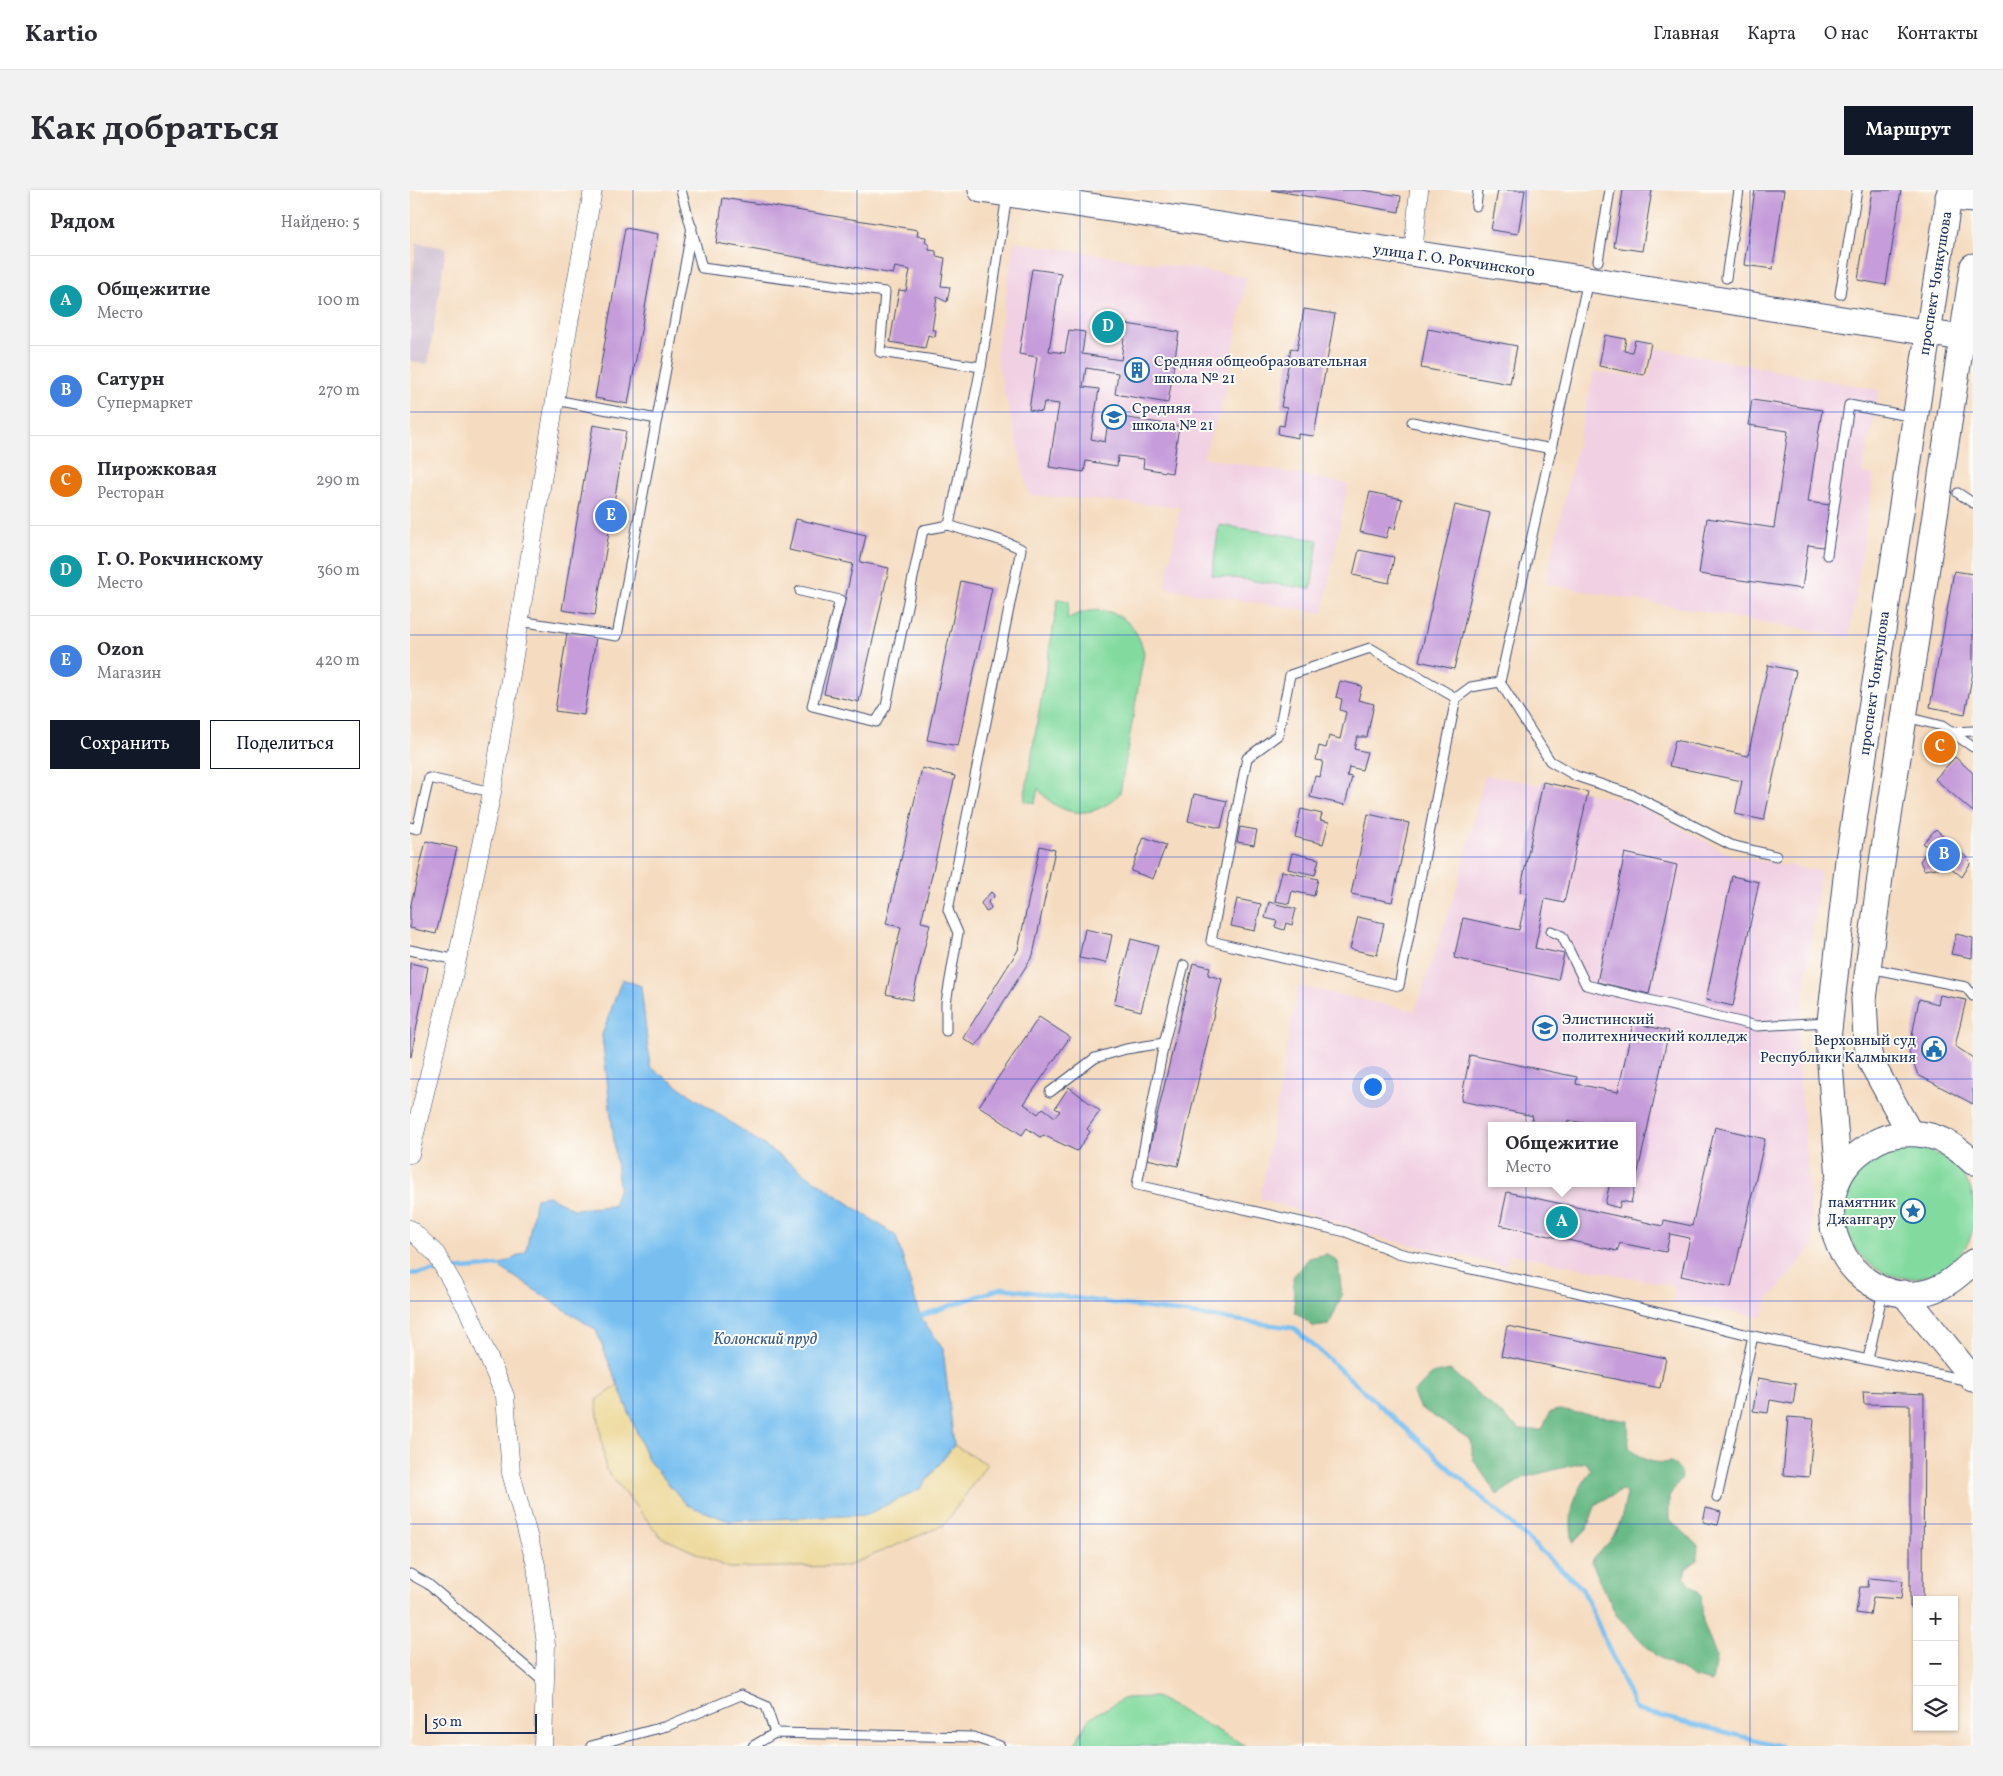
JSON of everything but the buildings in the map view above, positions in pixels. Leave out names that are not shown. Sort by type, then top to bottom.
[{"type":"main road","name":"улица Г. О. Рокчинского","points":[[981,190],[1153,214],[1412,254],[1593,270],[1962,338]]},
{"type":"main road","points":[[1949,193],[1973,200]]},
{"type":"main road","name":"проспект Чонкушова","points":[[1839,1178],[1828,1039],[1848,860],[1949,193]]},
{"type":"main road","points":[[1910,1133],[1871,1062],[1864,999],[1972,279]]},
{"type":"main road","points":[[1892,565],[1928,570]]},
{"type":"main road","points":[[1973,1162],[1956,1147],[1934,1136],[1910,1133],[1888,1136],[1868,1146],[1851,1160],[1839,1178],[1832,1199],[1831,1222],[1836,1244],[1848,1263],[1858,1273],[1893,1291],[1973,1380]]},
{"type":"main road","points":[[1893,1291],[1922,1293],[1953,1280],[1973,1262]]},
{"type":"street","points":[[410,1154],[415,1109],[457,960],[492,792],[555,400],[594,190]]},
{"type":"street","points":[[1412,254],[1416,190]]},
{"type":"street","points":[[410,1229],[436,1254],[468,1310],[505,1396],[511,1473],[536,1565],[546,1645],[543,1746]]},
{"type":"lane","points":[[681,190],[702,268],[885,292],[880,352],[981,367]]},
{"type":"lane","points":[[1476,206],[1478,190]]},
{"type":"lane","points":[[1610,190],[1500,682],[1550,761],[1576,776],[1633,794],[1731,845],[1776,856]]},
{"type":"lane","points":[[1726,278],[1739,190]]},
{"type":"lane","points":[[1840,294],[1856,190]]},
{"type":"lane","points":[[949,524],[981,367],[1007,195]]},
{"type":"lane","points":[[519,620],[617,636],[692,227]]},
{"type":"lane","points":[[555,400],[657,419]]},
{"type":"lane","points":[[1827,555],[1849,405],[1914,417]]},
{"type":"lane","points":[[1412,422],[1552,449]]},
{"type":"lane","points":[[1958,493],[1973,503]]},
{"type":"lane","points":[[800,591],[840,600],[812,706],[876,722],[886,706],[923,530],[949,524],[966,532],[1004,540],[1021,549],[948,910],[958,933],[946,1003],[946,1031]]},
{"type":"lane","points":[[1456,698],[1370,648],[1290,675],[1278,734],[1247,758],[1210,941],[1400,986],[1456,698],[1471,687],[1500,682]]},
{"type":"lane","points":[[1905,717],[1942,726],[1973,747]]},
{"type":"lane","points":[[1951,732],[1973,731]]},
{"type":"lane","points":[[410,827],[416,829],[430,778],[492,792]]},
{"type":"lane","points":[[1551,931],[1562,936],[1586,986],[1757,1026],[1830,1022]]},
{"type":"lane","points":[[410,950],[457,960]]},
{"type":"lane","points":[[1184,965],[1164,1043],[1137,1185],[1346,1232],[1398,1253],[1571,1291],[1753,1336],[1973,1380]]},
{"type":"lane","points":[[1868,968],[1966,987],[1973,996]]},
{"type":"lane","points":[[1050,1092],[1095,1058],[1126,1049],[1164,1043]]},
{"type":"lane","points":[[1868,1359],[1893,1291]]},
{"type":"lane","points":[[1717,1498],[1753,1336]]},
{"type":"lane","points":[[410,1574],[428,1584],[544,1683]]},
{"type":"lane","points":[[591,1746],[667,1726],[741,1695],[766,1706],[774,1733]]},
{"type":"lane","points":[[753,1746],[774,1733],[973,1737],[1000,1746]]},
{"type":"shaded area","name":"Средняя школа № 21","points":[[1014,242],[1247,277],[1224,399],[1203,457],[1348,484],[1323,613],[1165,588],[1180,507],[1029,495],[996,356]]},
{"type":"shaded area","points":[[417,243],[446,248],[428,364],[410,361],[410,289]]},
{"type":"shaded area","points":[[1655,348],[1879,390],[1862,474],[1874,475],[1849,637],[1545,584],[1594,372],[1649,378]]},
{"type":"shaded area","name":"Элистинский политехнический колледж","points":[[1485,775],[1630,801],[1733,856],[1821,871],[1797,1046],[1814,1245],[1768,1300],[1762,1317],[1673,1302],[1675,1286],[1510,1254],[1507,1266],[1371,1236],[1356,1228],[1260,1199],[1298,986],[1415,1011],[1457,887]]},
{"type":"green space","points":[[1219,525],[1318,540],[1311,589],[1212,575]]},
{"type":"green space","points":[[1058,599],[1069,601],[1067,619],[1080,613],[1104,611],[1115,614],[1125,620],[1140,639],[1144,653],[1120,793],[1100,808],[1089,811],[1078,812],[1056,806],[1038,788],[1035,803],[1024,801]]},
{"type":"green space","points":[[1910,1148],[1935,1153],[1956,1167],[1970,1188],[1975,1213],[1970,1238],[1956,1259],[1935,1273],[1910,1278],[1885,1273],[1864,1259],[1850,1238],[1845,1213],[1850,1188],[1864,1167],[1885,1153]]},
{"type":"green space","points":[[1327,1254],[1338,1262],[1342,1295],[1329,1325],[1314,1327],[1295,1312],[1293,1277],[1309,1258]]},
{"type":"green space","points":[[1450,1370],[1520,1430],[1542,1430],[1550,1412],[1559,1410],[1628,1421],[1629,1448],[1649,1461],[1672,1462],[1680,1471],[1682,1478],[1669,1496],[1669,1519],[1698,1545],[1697,1560],[1686,1569],[1684,1577],[1701,1594],[1703,1622],[1716,1656],[1712,1682],[1695,1678],[1655,1655],[1616,1615],[1592,1563],[1594,1556],[1608,1543],[1617,1529],[1627,1494],[1622,1490],[1596,1504],[1586,1531],[1573,1542],[1571,1521],[1574,1504],[1591,1470],[1586,1462],[1525,1477],[1497,1495],[1473,1459],[1471,1440],[1419,1407],[1413,1393],[1432,1374]]},
{"type":"green space","points":[[1156,1697],[1246,1746],[1074,1746],[1089,1718],[1125,1698]]},
{"type":"sand","points":[[618,1385],[648,1460],[687,1505],[920,1489],[954,1445],[987,1464],[944,1525],[847,1566],[729,1568],[661,1537],[606,1470],[596,1401]]},
{"type":"water","name":"Колонский пруд","points":[[622,979],[641,986],[650,1067],[896,1236],[920,1316],[943,1349],[954,1445],[920,1489],[866,1515],[729,1521],[687,1505],[648,1460],[596,1330],[498,1266],[526,1252],[536,1198],[549,1196],[573,1209],[613,1206],[619,1187],[602,1035]]},
{"type":"waterway","points":[[451,1270],[498,1266]]},
{"type":"waterway","points":[[410,1274],[441,1271]]},
{"type":"waterway","points":[[920,1316],[1002,1288],[1294,1328],[1582,1588],[1636,1710],[1780,1746]]},
{"type":"place","name":"Г. О. Рокчинскому","points":[[1108,327]]},
{"type":"place","name":"Средняя общеобразовательная школа № 21","points":[[1137,370]]},
{"type":"place","name":"Средняя школа № 21","points":[[1114,417]]},
{"type":"place","name":"Ozon","points":[[611,516]]},
{"type":"place","name":"Пирожковая","points":[[1940,747]]},
{"type":"place","name":"Сатурн","points":[[1944,855]]},
{"type":"place","name":"Элистинский политехнический колледж","points":[[1545,1028]]},
{"type":"place","name":"Верховный суд Республики Калмыкия","points":[[1934,1049]]},
{"type":"place","name":"памятник Джангару","points":[[1913,1211]]},
{"type":"place","name":"Общежитие","points":[[1562,1222]]}]
